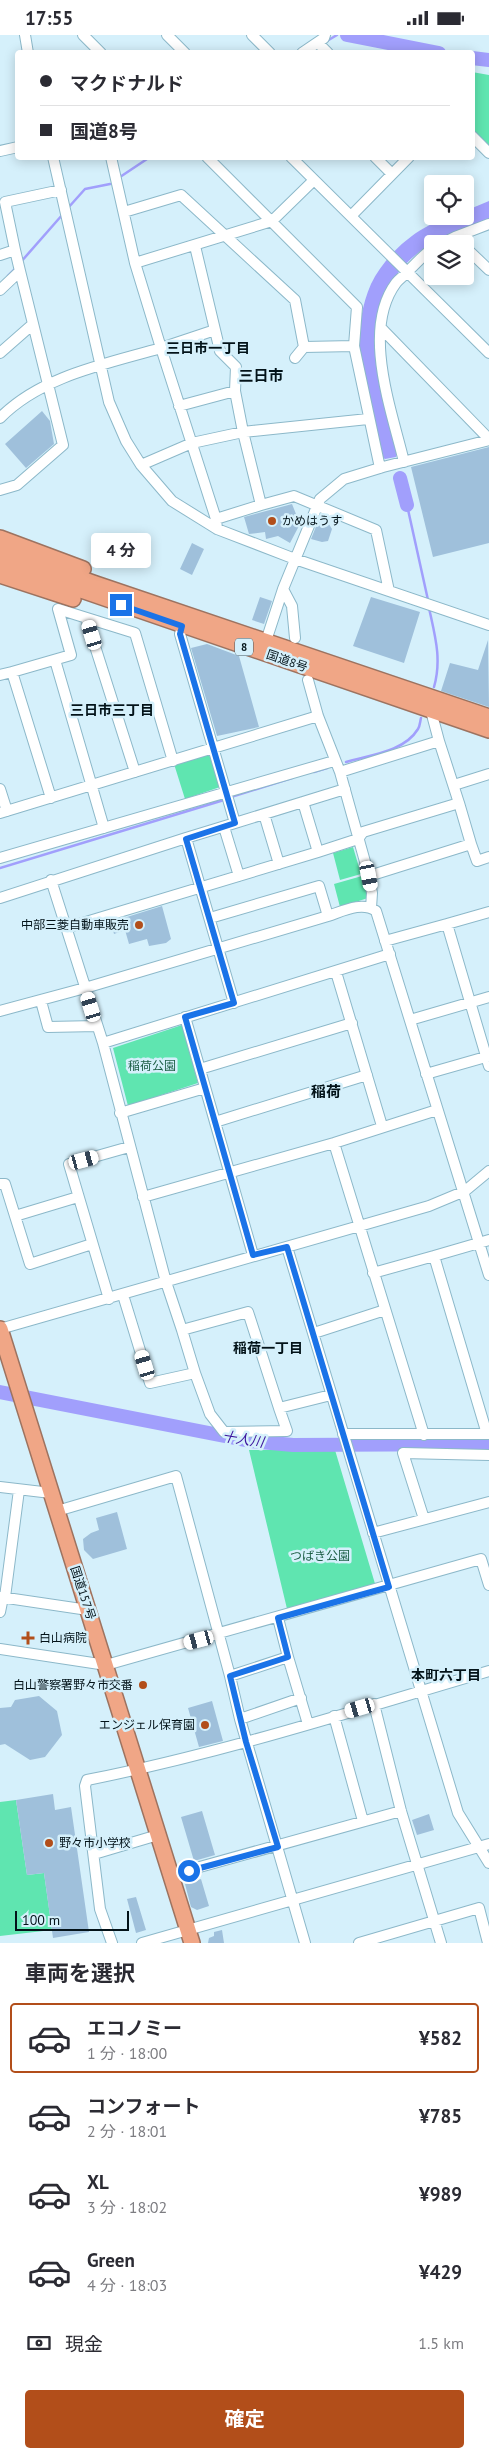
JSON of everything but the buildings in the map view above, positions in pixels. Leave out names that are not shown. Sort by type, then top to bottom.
[{"type":"highway","points":[[0,538],[112,579],[226,627]]},
{"type":"highway","name":"国道8号","points":[[0,549],[96,585],[226,627],[489,717]]},
{"type":"highway","name":"国道8号","points":[[0,562],[489,730]]},
{"type":"highway","points":[[0,575],[116,611],[178,624]]},
{"type":"highway","name":"国道157号","points":[[0,1329],[190,1937]]},
{"type":"street","points":[[25,35],[28,50]]},
{"type":"street","points":[[83,35],[98,50]]},
{"type":"street","points":[[167,35],[182,50]]},
{"type":"street","points":[[252,35],[267,50]]},
{"type":"street","points":[[308,50],[323,43]]},
{"type":"street","points":[[475,139],[489,153]]},
{"type":"street","points":[[0,151],[15,148]]},
{"type":"street","points":[[54,160],[109,402],[126,441],[141,465],[172,501],[216,524],[294,559],[489,625]]},
{"type":"street","points":[[112,160],[135,263],[216,524]]},
{"type":"street","points":[[210,160],[357,307],[354,347],[368,419],[381,467]]},
{"type":"street","points":[[294,160],[489,353]]},
{"type":"street","points":[[378,160],[392,174]]},
{"type":"street","points":[[351,216],[406,160]]},
{"type":"street","points":[[135,263],[272,221],[314,180]]},
{"type":"street","points":[[0,490],[17,485],[62,445],[2,202],[60,190]]},
{"type":"street","points":[[124,212],[181,195],[294,300],[304,347]]},
{"type":"street","points":[[469,235],[489,224]]},
{"type":"street","points":[[194,246],[220,351],[236,367],[235,391],[261,505]]},
{"type":"street","points":[[402,462],[384,380],[380,328],[389,296],[396,282],[424,254]]},
{"type":"street","points":[[0,255],[18,262]]},
{"type":"street","points":[[474,256],[489,270]]},
{"type":"street","points":[[0,290],[18,262]]},
{"type":"street","points":[[0,353],[33,324]]},
{"type":"street","points":[[380,328],[489,440]]},
{"type":"street","points":[[0,418],[8,410],[48,384],[215,330]]},
{"type":"street","points":[[295,357],[304,347],[354,347]]},
{"type":"street","points":[[179,406],[235,391]]},
{"type":"street","points":[[141,465],[192,443],[221,435],[368,419]]},
{"type":"street","points":[[266,641],[294,559],[320,499],[344,479],[381,467],[489,440]]},
{"type":"street","points":[[216,524],[261,505],[294,496],[376,531],[389,591]]},
{"type":"street","points":[[283,589],[292,606],[296,638]]},
{"type":"street","points":[[0,675],[71,655],[58,609],[134,633],[173,761]]},
{"type":"street","points":[[86,618],[135,772]]},
{"type":"street","points":[[178,624],[235,823]]},
{"type":"street","points":[[55,660],[104,827]]},
{"type":"street","points":[[12,672],[51,798]]},
{"type":"street","points":[[308,680],[318,716],[345,789],[369,876],[372,893],[371,908]]},
{"type":"street","points":[[431,711],[477,861],[489,857]]},
{"type":"street","points":[[0,789],[3,812],[318,716]]},
{"type":"street","points":[[340,772],[439,741]]},
{"type":"street","points":[[0,858],[334,761]]},
{"type":"street","points":[[454,785],[489,774]]},
{"type":"street","points":[[0,898],[51,880],[345,789]]},
{"type":"street","points":[[303,802],[318,852]]},
{"type":"street","points":[[66,929],[318,852],[358,839],[362,833],[459,803]]},
{"type":"street","points":[[264,814],[279,864]]},
{"type":"street","points":[[224,827],[239,876]]},
{"type":"street","points":[[186,839],[234,1003]]},
{"type":"street","points":[[369,876],[471,844]]},
{"type":"street","points":[[51,880],[102,1043],[166,1281],[195,1373],[210,1414],[224,1432],[287,1431],[248,1312],[182,1330]]},
{"type":"street","points":[[210,918],[319,886],[328,916]]},
{"type":"street","points":[[0,1011],[42,1001],[364,906],[371,908],[376,911],[390,954],[458,1178],[465,1191],[478,1243],[489,1275]]},
{"type":"street","points":[[385,941],[489,912]]},
{"type":"street","points":[[426,1074],[488,1059],[447,923]]},
{"type":"street","points":[[102,1043],[390,954]]},
{"type":"street","points":[[336,972],[382,1126]]},
{"type":"street","points":[[410,1020],[489,997]]},
{"type":"street","points":[[42,1001],[48,1027],[97,1026]]},
{"type":"street","points":[[185,1017],[253,1255]]},
{"type":"street","points":[[200,1069],[352,1023]]},
{"type":"street","points":[[215,1122],[367,1075]]},
{"type":"street","points":[[120,1113],[205,1088]]},
{"type":"street","points":[[143,1197],[334,1143],[382,1126],[437,1110]]},
{"type":"street","points":[[334,1143],[358,1228],[424,1435]]},
{"type":"street","points":[[109,1299],[69,1164],[129,1147]]},
{"type":"street","points":[[0,1329],[123,1295],[253,1255],[358,1228],[428,1206],[465,1191],[489,1171]]},
{"type":"street","points":[[0,1184],[5,1184],[30,1264],[92,1244]]},
{"type":"street","points":[[15,1216],[78,1197]]},
{"type":"street","points":[[373,1273],[489,1240]]},
{"type":"street","points":[[287,1247],[458,1813],[489,1863]]},
{"type":"street","points":[[344,1436],[488,1434],[434,1256]]},
{"type":"street","points":[[123,1295],[150,1383],[195,1373]]},
{"type":"street","points":[[314,1333],[385,1310]]},
{"type":"street","points":[[279,1408],[331,1395]]},
{"type":"street","points":[[424,1519],[403,1453],[489,1455]]},
{"type":"street","points":[[57,1511],[176,1476],[246,1742],[305,1943]]},
{"type":"street","points":[[0,1487],[51,1493]]},
{"type":"street","points":[[0,1612],[19,1490]]},
{"type":"street","points":[[373,1533],[489,1502]]},
{"type":"street","points":[[0,1649],[106,1665],[389,1587],[485,1558],[489,1585]]},
{"type":"street","points":[[3,1597],[88,1610]]},
{"type":"street","points":[[278,1618],[308,1724]]},
{"type":"street","points":[[230,1676],[288,1657]]},
{"type":"street","points":[[112,1943],[100,1909],[85,1786],[87,1780],[138,1770],[246,1742],[489,1671]]},
{"type":"street","points":[[240,1719],[301,1698]]},
{"type":"street","points":[[374,1704],[401,1811],[441,1943]]},
{"type":"street","points":[[334,1716],[363,1821]]},
{"type":"street","points":[[172,1875],[278,1847],[401,1811]]},
{"type":"street","points":[[94,1854],[158,1835]]},
{"type":"street","points":[[142,1943],[190,1937],[294,1901],[489,1844]]},
{"type":"street","points":[[359,1943],[478,1908],[488,1943]]},
{"type":"green space","points":[[475,73],[489,75],[489,148],[475,133]]},
{"type":"green space","points":[[209,754],[220,787],[185,799],[174,764]]},
{"type":"green space","points":[[353,847],[361,874],[340,880],[333,853]]},
{"type":"green space","points":[[362,876],[368,898],[340,907],[334,884]]},
{"type":"green space","name":"稲荷公園","points":[[182,1025],[198,1083],[128,1106],[113,1048]]},
{"type":"green space","name":"つばき公園","points":[[249,1450],[335,1450],[376,1587],[288,1613]]},
{"type":"green space","points":[[16,1800],[27,1875],[44,1873],[52,1930],[0,1936],[0,1802]]},
{"type":"shaded area","points":[[489,201],[489,220],[448,235],[424,235],[424,248],[400,270],[386,293],[378,318],[376,344],[384,398],[397,453],[396,457],[385,459],[382,457],[359,349],[365,299],[378,272],[398,248],[431,225],[474,225],[474,207]]},
{"type":"waterway","points":[[327,41],[337,35]]},
{"type":"waterway","points":[[347,35],[424,50]]},
{"type":"waterway","points":[[475,58],[489,60]]},
{"type":"waterway","points":[[120,177],[146,160]]},
{"type":"waterway","points":[[68,208],[85,189],[110,184]]},
{"type":"waterway","points":[[20,263],[63,214]]},
{"type":"waterway","points":[[8,276],[17,267]]},
{"type":"waterway","points":[[400,478],[407,505]]},
{"type":"waterway","points":[[407,505],[428,600]]},
{"type":"waterway","points":[[429,608],[438,657],[434,687]]},
{"type":"waterway","points":[[346,762],[386,751],[404,743],[418,729],[421,718]]},
{"type":"waterway","points":[[314,772],[327,768]]},
{"type":"waterway","points":[[231,797],[292,778]]},
{"type":"waterway","points":[[0,868],[224,800]]},
{"type":"waterway","name":"十人川","points":[[0,1392],[250,1441],[293,1445],[489,1444]]},
{"type":"place","name":"かめはうす","points":[[272,521]]},
{"type":"place","name":"中部三菱自動車販売","points":[[139,925]]},
{"type":"place","name":"白山病院","points":[[28,1638]]},
{"type":"place","name":"白山警察署野々市交番","points":[[143,1685]]},
{"type":"place","name":"エンジェル保育園","points":[[205,1725]]},
{"type":"place","name":"野々市小学校","points":[[49,1843]]},
{"type":"district","name":"三日市一丁目","points":[[208,348]]},
{"type":"district","name":"三日市","points":[[261,376]]},
{"type":"district","name":"三日市三丁目","points":[[112,710]]},
{"type":"district","name":"稲荷","points":[[326,1092]]},
{"type":"district","name":"稲荷一丁目","points":[[268,1348]]},
{"type":"district","name":"本町六丁目","points":[[446,1675]]},
{"type":"route","points":[[121,605],[182,626],[180,634],[235,823],[186,839],[234,1003],[185,1017],[253,1255],[287,1247],[389,1587],[278,1618],[288,1657],[230,1676],[246,1742],[278,1847],[189,1871]]}]
